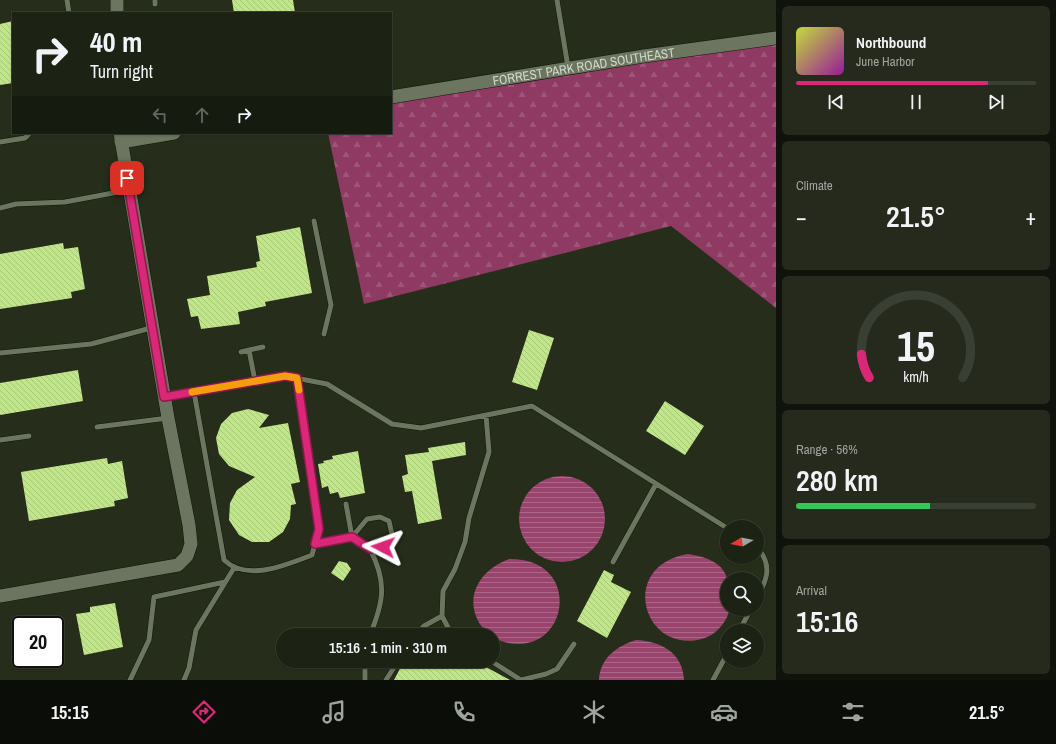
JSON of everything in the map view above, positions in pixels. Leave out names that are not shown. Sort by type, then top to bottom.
[{"type":"street","points":[[117,0],[117,12]]},
{"type":"street","name":"FORREST PARK ROAD SOUTHEAST","points":[[392,97],[569,68],[776,38]]},
{"type":"street","points":[[0,596],[163,569],[178,565],[187,556],[191,544],[189,525],[164,397],[121,137],[161,134]]},
{"type":"lane","points":[[67,0],[69,12]]},
{"type":"lane","points":[[557,0],[569,68]]},
{"type":"lane","points":[[0,142],[25,138],[29,134]]},
{"type":"lane","points":[[0,208],[16,204],[65,202],[129,190]]},
{"type":"lane","points":[[314,221],[331,305],[324,334]]},
{"type":"lane","points":[[0,353],[91,344],[152,328]]},
{"type":"lane","points":[[241,352],[262,348]]},
{"type":"lane","points":[[249,350],[255,381]]},
{"type":"lane","points":[[164,397],[285,376],[327,384],[392,424],[421,428],[532,406],[720,524]]},
{"type":"lane","points":[[194,392],[224,560],[234,568],[241,571],[254,571],[295,562],[312,555],[319,529],[297,378]]},
{"type":"lane","points":[[448,628],[442,616],[443,591],[455,569],[465,542],[469,518],[490,452],[486,415]]},
{"type":"lane","points":[[97,427],[168,418]]},
{"type":"lane","points":[[0,440],[29,436]]},
{"type":"lane","points":[[613,562],[656,484]]},
{"type":"lane","points":[[346,504],[352,537],[370,549],[382,578],[382,592],[377,618],[373,628]]},
{"type":"lane","points":[[315,544],[352,537],[367,519],[380,517],[389,521],[393,539],[383,547],[370,549]]},
{"type":"lane","points":[[764,560],[766,564],[766,580],[764,584]]},
{"type":"lane","points":[[184,680],[190,668],[196,630],[234,568]]},
{"type":"lane","points":[[130,680],[149,640],[154,597],[225,582]]},
{"type":"lane","points":[[422,628],[442,616]]},
{"type":"lane","points":[[500,667],[521,680],[546,674],[557,669],[574,644]]},
{"type":"lane","points":[[713,680],[720,667]]},
{"type":"lane","points":[[365,668],[365,680]]},
{"type":"lane","points":[[386,680],[394,668]]},
{"type":"green space","points":[[776,40],[776,308],[671,226],[364,304],[328,134],[392,134],[392,94]]},
{"type":"shaded area","points":[[562,476],[578,479],[586,483],[598,495],[602,503],[605,519],[602,535],[598,543],[586,555],[578,559],[562,562],[546,559],[538,555],[526,543],[522,535],[519,519],[522,503],[526,495],[538,483],[546,479]]},
{"type":"shaded area","points":[[688,554],[711,560],[721,567],[724,572],[720,572],[720,616],[728,616],[714,633],[705,638],[684,641],[666,635],[654,623],[647,608],[646,591],[652,575],[666,562]]},
{"type":"shaded area","points":[[509,559],[535,563],[551,576],[559,592],[559,610],[552,627],[538,639],[518,644],[500,640],[500,628],[483,628],[480,624],[475,613],[473,602],[475,591],[487,572]]},
{"type":"shaded area","points":[[636,640],[654,643],[669,650],[680,662],[684,680],[599,680],[600,672],[606,659],[616,649]]},
{"type":"building","points":[[232,0],[293,0],[295,12],[234,12]]},
{"type":"building","points":[[12,21],[12,83],[0,85],[0,24]]},
{"type":"building","points":[[300,227],[312,293],[265,302],[266,306],[238,312],[240,324],[201,329],[198,316],[191,317],[187,299],[210,295],[207,276],[257,267],[256,262],[260,261],[256,236]]},
{"type":"building","points":[[63,243],[64,249],[78,247],[85,289],[71,292],[72,298],[0,309],[0,254]]},
{"type":"building","points":[[529,330],[554,338],[537,390],[512,382]]},
{"type":"building","points":[[78,370],[83,401],[0,415],[0,383]]},
{"type":"building","points":[[665,401],[704,426],[685,455],[646,431]]},
{"type":"building","points":[[248,409],[269,415],[259,428],[288,423],[300,482],[291,484],[296,504],[291,505],[290,519],[283,532],[269,542],[252,542],[239,535],[229,520],[230,503],[237,490],[255,477],[229,466],[219,454],[216,438],[221,424],[232,413]]},
{"type":"building","points":[[465,442],[466,455],[432,461],[442,519],[418,524],[412,491],[405,492],[402,476],[408,474],[405,455],[429,452],[428,448]]},
{"type":"building","points":[[358,451],[365,493],[340,498],[338,492],[330,494],[328,486],[322,488],[318,464],[324,463],[323,461],[333,459],[332,456]]},
{"type":"building","points":[[107,458],[108,464],[122,461],[128,498],[114,501],[115,506],[29,521],[21,472]]},
{"type":"building","points":[[339,561],[347,563],[351,569],[343,581],[331,573]]},
{"type":"building","points":[[604,570],[614,575],[611,582],[631,592],[607,638],[577,621]]},
{"type":"building","points":[[115,603],[123,647],[84,655],[76,614],[90,612],[90,607]]},
{"type":"building","points":[[400,668],[488,668],[510,680],[394,680]]},
{"type":"slow traffic","points":[[192,392],[285,376],[297,378],[299,390]]},
{"type":"route","points":[[127,178],[164,397],[285,376],[297,378],[314,486],[319,529],[315,544],[352,537],[370,549],[383,547]]}]
